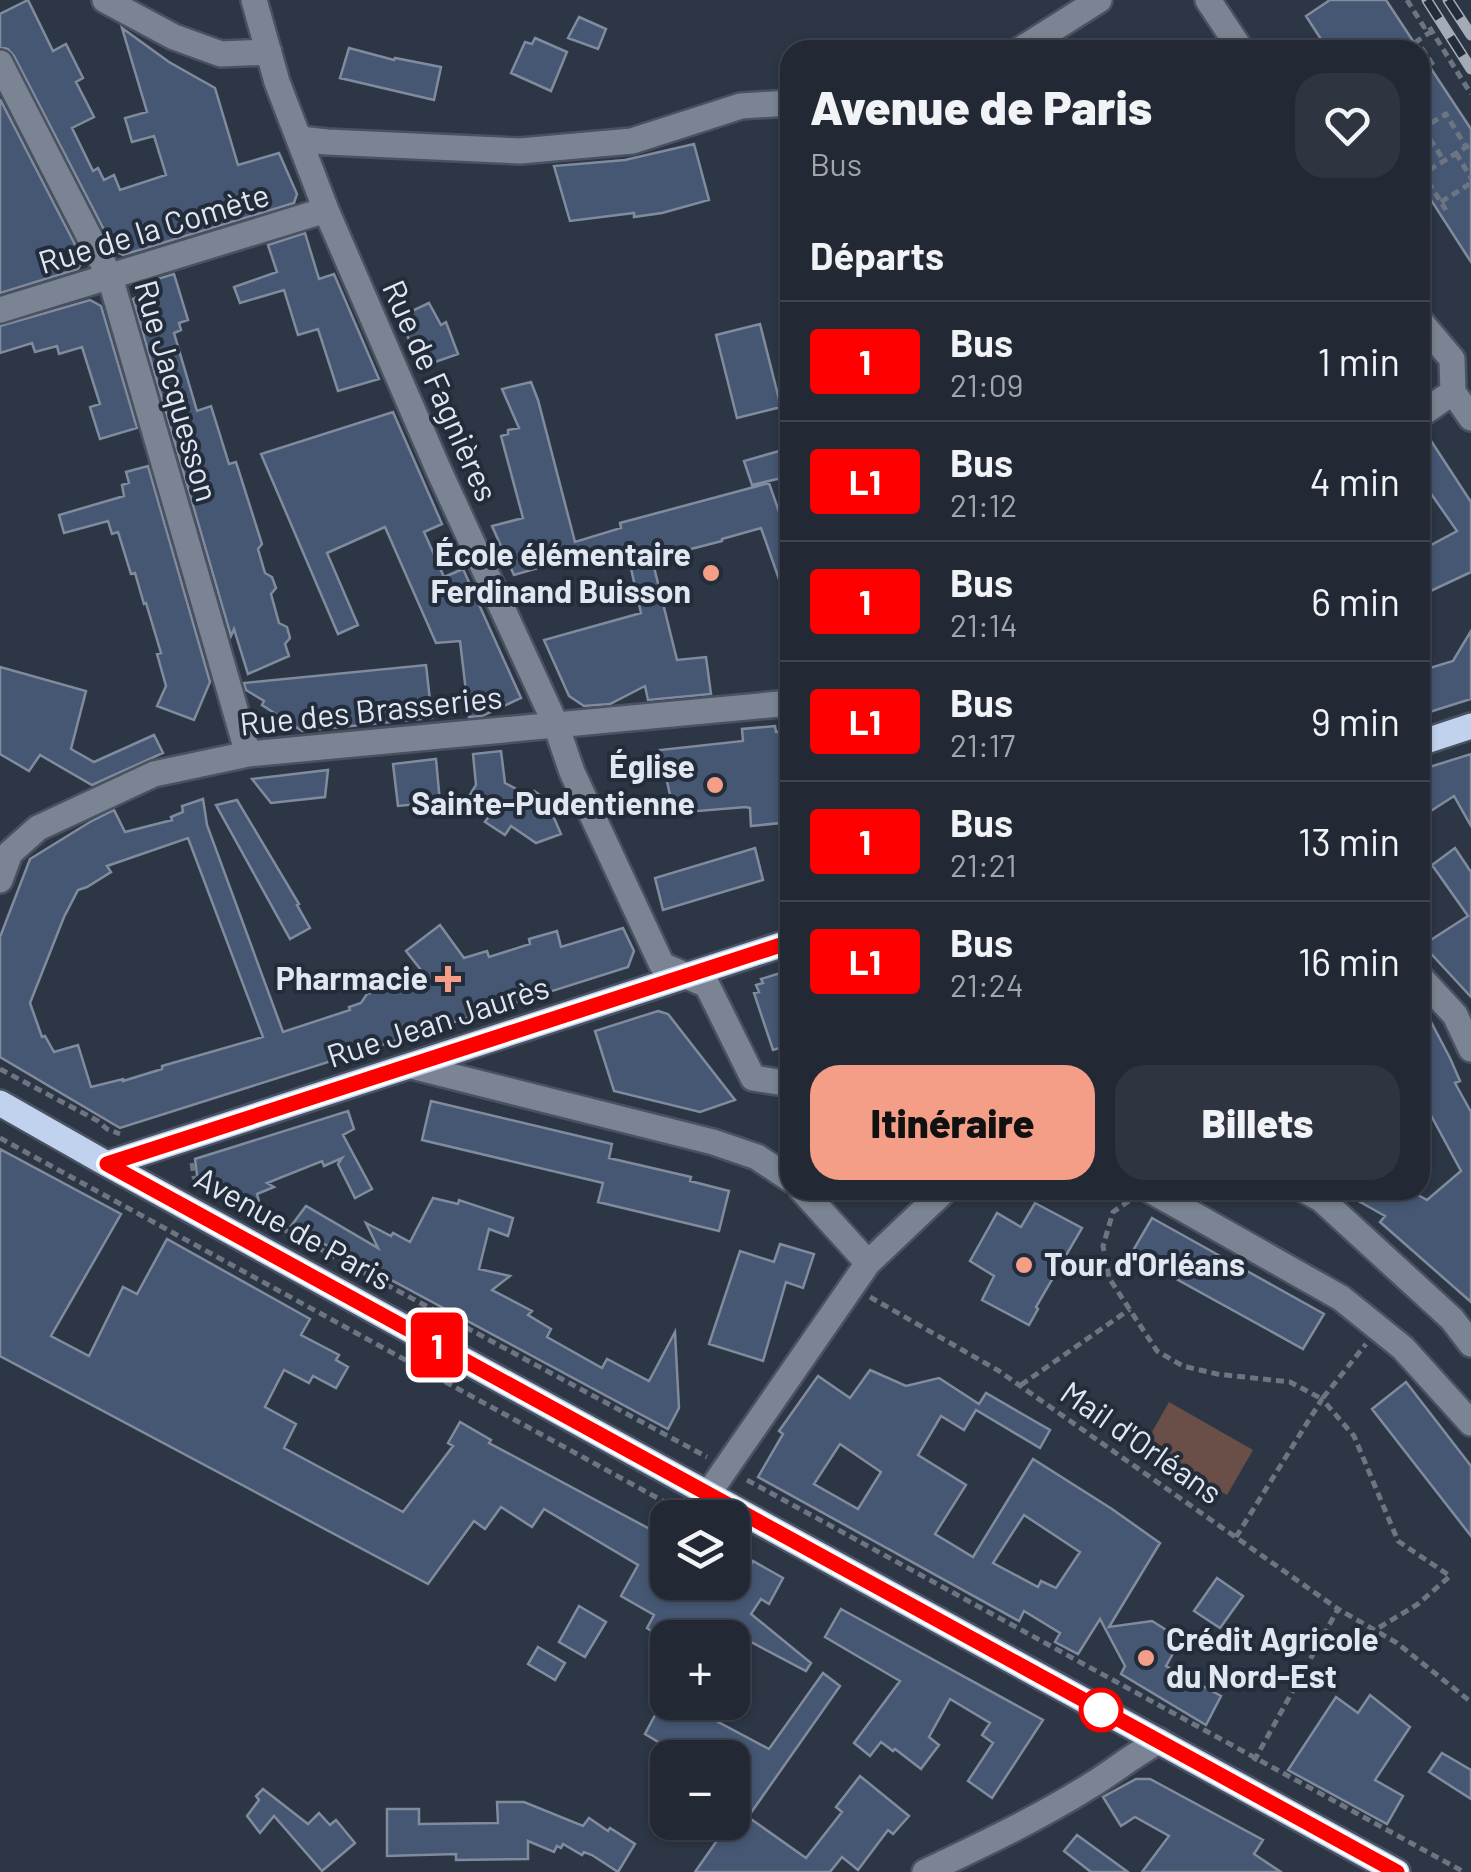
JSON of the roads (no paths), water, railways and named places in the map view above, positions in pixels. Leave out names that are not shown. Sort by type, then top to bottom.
[{"type":"main road","points":[[1430,740],[1471,726]]},
{"type":"main road","name":"Rue Jean Jaurès","points":[[107,1164],[780,945]]},
{"type":"main road","name":"Avenue de Paris","points":[[0,1103],[1397,1872]]},
{"type":"street","points":[[105,0],[174,37],[222,54],[268,52]]},
{"type":"street","name":"Rue de Fagnières","points":[[254,0],[276,82],[326,210],[438,471],[662,964],[687,976]]},
{"type":"street","points":[[1036,40],[1098,0]]},
{"type":"street","points":[[1208,0],[1234,40]]},
{"type":"street","name":"Rue Jacquesson","points":[[0,63],[110,276],[248,754]]},
{"type":"street","points":[[300,139],[520,151],[632,141],[741,106],[780,104]]},
{"type":"street","name":"Rue de la Comète","points":[[0,310],[326,210]]},
{"type":"street","points":[[1430,333],[1452,359],[1454,392],[1471,418]]},
{"type":"street","points":[[1430,388],[1454,392]]},
{"type":"street","points":[[1430,408],[1454,392]]},
{"type":"street","name":"Rue des Brasseries","points":[[0,880],[10,853],[38,828],[154,774],[248,754],[780,704]]},
{"type":"street","points":[[687,976],[707,985],[753,1078],[780,1082]]},
{"type":"street","points":[[1430,988],[1454,1015],[1471,1049]]},
{"type":"street","points":[[411,1066],[713,1142],[757,1157],[780,1172]]},
{"type":"street","points":[[811,1200],[868,1263]]},
{"type":"street","points":[[708,1494],[868,1263],[935,1200]]},
{"type":"street","points":[[1166,1200],[1342,1298],[1403,1348],[1471,1424]]},
{"type":"street","points":[[1322,1200],[1452,1318],[1471,1344]]},
{"type":"street","points":[[925,1872],[1093,1784],[1159,1741]]},
{"type":"railway","points":[[1427,0],[1471,69]]},
{"type":"railway","points":[[1448,0],[1471,35]]},
{"type":"place","name":"École élémentaire Ferdinand Buisson","points":[[711,573]]},
{"type":"place","name":"Église Sainte-Pudentienne","points":[[715,785]]},
{"type":"place","name":"Pharmacie","points":[[448,979]]},
{"type":"place","name":"Tour d'Orléans","points":[[1024,1265]]},
{"type":"place","name":"Crédit Agricole du Nord-Est","points":[[1146,1658]]}]
